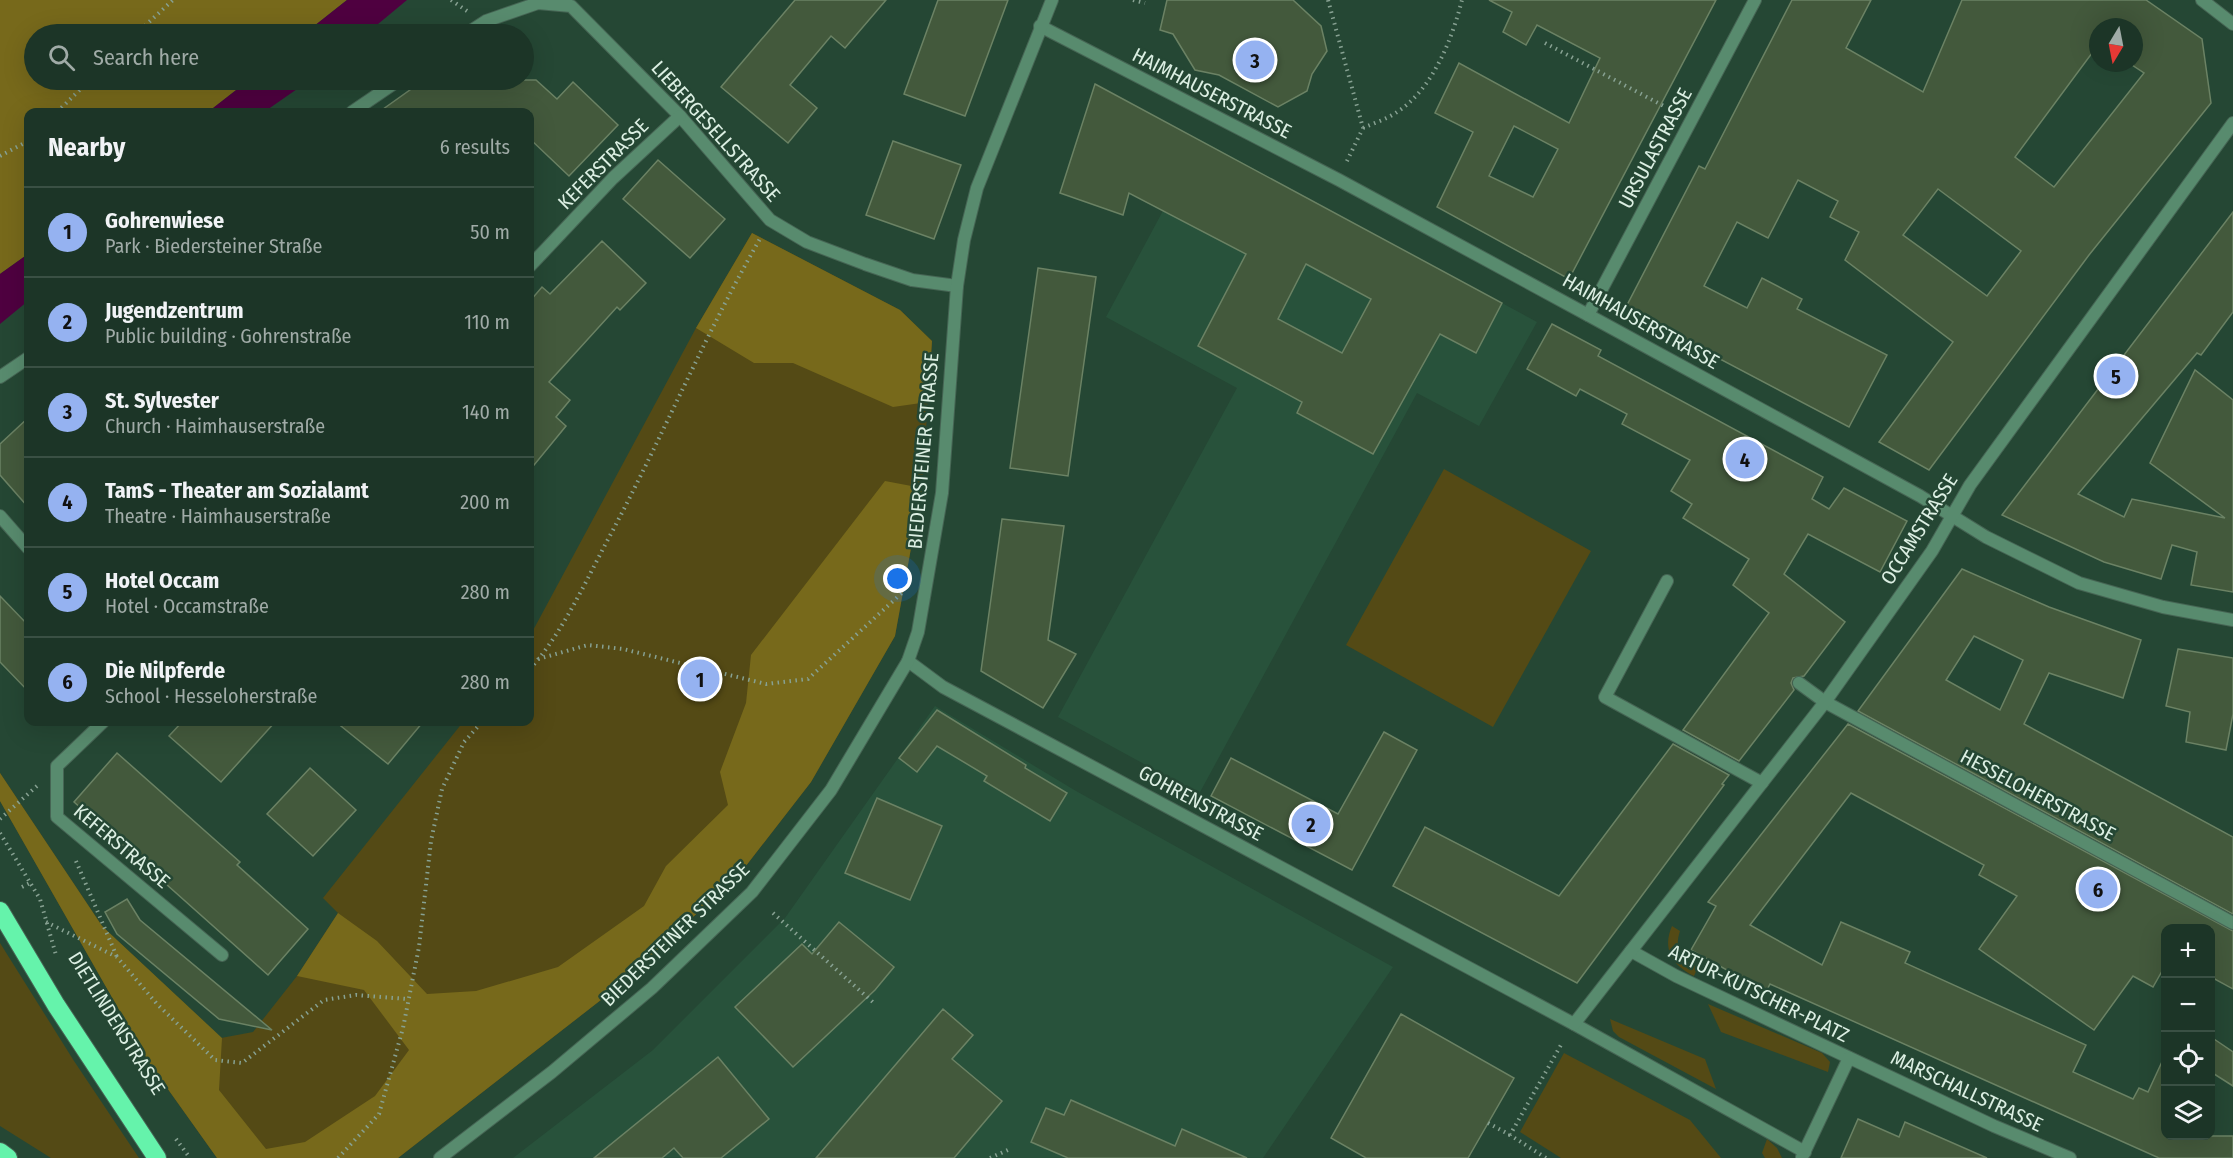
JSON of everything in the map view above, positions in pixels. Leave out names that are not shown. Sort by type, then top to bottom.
[{"type":"highway","points":[[0,911],[62,1014],[157,1158]]},
{"type":"highway","points":[[0,1152],[8,1158]]},
{"type":"street","name":"BIEDERSTEINER STRASSE","points":[[440,1158],[552,1072],[652,988],[752,892],[831,790],[908,661],[918,632],[942,493],[957,286],[964,240],[977,188],[1052,0]]},
{"type":"street","name":"URSULASTRASSE","points":[[1588,315],[1755,0]]},
{"type":"street","points":[[2202,0],[2233,24]]},
{"type":"street","name":"LIEBERGESELLSTRASSE","points":[[481,24],[538,3],[571,6],[680,116],[770,220],[807,242],[865,264],[912,280],[957,286]]},
{"type":"street","name":"HAIMHAUSERSTRASSE","points":[[1040,26],[1338,180],[1588,315],[1920,496],[1986,537],[2079,583],[2163,607],[2233,620]]},
{"type":"street","points":[[358,108],[384,90]]},
{"type":"street","name":"KEFERSTRASSE","points":[[534,262],[613,178],[680,116]]},
{"type":"street","name":"OCCAMSTRASSE","points":[[1631,951],[1825,702],[1932,551],[1970,484],[2233,123]]},
{"type":"street","points":[[0,377],[24,361]]},
{"type":"street","points":[[0,516],[24,543]]},
{"type":"street","points":[[1667,581],[1605,697],[1762,783]]},
{"type":"street","name":"GOHRENSTRASSE","points":[[908,661],[954,692],[1574,1024]]},
{"type":"street","name":"HESSELOHERSTRASSE","points":[[1799,683],[1825,702],[2233,923]]},
{"type":"street","name":"KEFERSTRASSE","points":[[99,726],[57,766],[57,817],[222,955]]},
{"type":"street","points":[[1574,1024],[1631,951]]},
{"type":"street","name":"ARTUR-KUTSCHER-PLATZ","points":[[1574,1024],[1803,1155],[1849,1058],[1676,976],[1631,951]]},
{"type":"street","name":"MARSCHALLSTRASSE","points":[[1849,1058],[2070,1158]]},
{"type":"path","points":[[147,24],[173,0]]},
{"type":"path","points":[[451,0],[468,12]]},
{"type":"path","points":[[1132,0],[1146,3]]},
{"type":"path","points":[[1328,0],[1363,128]]},
{"type":"path","points":[[1358,138],[1363,128],[1397,112],[1420,92],[1454,32],[1462,0]]},
{"type":"path","points":[[1545,43],[1691,121]]},
{"type":"path","points":[[61,108],[80,90]]},
{"type":"path","points":[[0,156],[24,143]]},
{"type":"path","points":[[534,664],[568,615],[649,463],[734,283],[770,220]]},
{"type":"path","points":[[538,660],[588,645],[623,648],[766,684],[808,679],[931,564]]},
{"type":"path","points":[[338,1158],[379,1114],[403,1028],[419,947],[431,841],[442,789],[464,742],[478,726]]},
{"type":"path","points":[[0,819],[11,811]]},
{"type":"path","points":[[57,817],[117,957],[157,1004],[215,1060],[242,1063],[324,1000],[356,995],[407,999]]},
{"type":"path","name":"DIETLINDENSTRASSE","points":[[0,833],[40,899],[56,956]]},
{"type":"path","points":[[22,887],[30,883]]},
{"type":"path","points":[[773,913],[875,1005]]},
{"type":"path","points":[[46,922],[117,957]]},
{"type":"path","points":[[1510,1135],[1561,1046]]},
{"type":"path","points":[[1488,1123],[1546,1158]]},
{"type":"path","points":[[171,1132],[190,1158]]},
{"type":"path","points":[[990,1158],[1010,1149]]},
{"type":"shaded area","points":[[0,0],[347,0],[317,24],[24,24],[24,90],[236,90],[213,108],[24,108],[24,257],[0,274]]},
{"type":"shaded area","points":[[347,0],[407,0],[378,24],[317,24]]},
{"type":"shaded area","points":[[236,90],[296,90],[270,108],[213,108]]},
{"type":"shaded area","points":[[1201,140],[1537,322],[1479,426],[1417,393],[1199,794],[1058,717],[1237,388],[1106,317]]},
{"type":"shaded area","points":[[752,233],[900,310],[932,341],[922,488],[895,636],[811,782],[742,871],[624,982],[398,1158],[217,1158],[150,1064],[0,801],[0,773],[102,926],[221,1038],[253,1032],[297,976],[338,913],[323,898],[460,726],[534,726],[534,629],[696,328]]},
{"type":"shaded area","points":[[752,233],[900,310],[932,341],[928,402],[893,407],[793,363],[754,363],[696,328]]},
{"type":"shaded area","points":[[24,257],[24,304],[0,324],[0,274]]},
{"type":"shaded area","points":[[1444,469],[1591,551],[1493,727],[1346,645]]},
{"type":"shaded area","points":[[885,481],[922,488],[895,636],[811,782],[742,871],[624,982],[398,1158],[217,1158],[150,1064],[0,801],[0,773],[102,926],[222,1038],[219,1090],[266,1149],[305,1142],[375,1096],[409,1050],[364,990],[297,976],[338,913],[377,941],[427,994],[476,991],[558,967],[644,906],[666,866],[728,805],[720,772],[746,703],[751,655]]},
{"type":"shaded area","points":[[935,706],[1076,791],[1393,967],[1263,1158],[513,1158],[653,1050],[785,918]]},
{"type":"shaded area","points":[[1672,926],[1680,931],[1678,948],[1680,953],[1687,961],[1698,967],[1694,976],[1680,967],[1671,955],[1668,942]]},
{"type":"shaded area","points":[[0,943],[74,1061],[139,1158],[51,1158],[0,1126]]},
{"type":"shaded area","points":[[1708,1004],[1822,1053],[1830,1062],[1828,1072],[1721,1032]]},
{"type":"shaded area","points":[[1610,1019],[1705,1059],[1716,1089],[1619,1037],[1613,1031]]},
{"type":"shaded area","points":[[1564,1053],[1690,1120],[1721,1158],[1561,1158],[1520,1132]]},
{"type":"shaded area","points":[[1767,1139],[1777,1148],[1782,1158],[1765,1158],[1762,1153]]},
{"type":"building","points":[[795,0],[886,0],[845,48],[831,36],[790,85],[817,108],[788,143],[721,87]]},
{"type":"building","points":[[938,0],[1008,0],[965,116],[904,94]]},
{"type":"building","points":[[1167,0],[1293,0],[1321,26],[1327,51],[1312,74],[1307,91],[1278,107],[1219,75],[1195,70],[1173,34],[1160,30]]},
{"type":"building","points":[[1489,0],[1716,0],[1569,279],[1437,207],[1473,132],[1435,113],[1459,63],[1569,123],[1600,58],[1537,25],[1526,45],[1503,32],[1512,12]],"holes":[[[1514,126],[1558,149],[1533,197],[1489,176]]]},
{"type":"building","points":[[1792,0],[1871,0],[1846,48],[1923,92],[1962,0],[2146,0],[2202,39],[2211,103],[2089,255],[1929,470],[1879,442],[1953,342],[1845,260],[1859,232],[1830,217],[1838,201],[1798,180],[1768,238],[1737,222],[1704,286],[1747,308],[1762,278],[1802,299],[1797,309],[1887,355],[1849,427],[1625,309],[1699,166],[1705,169]],"holes":[[[2089,18],[2143,18],[2144,73],[2054,187],[2015,157],[2089,57]],[[1938,189],[2021,251],[1987,296],[1903,235]]]},
{"type":"building","points":[[534,80],[557,99],[573,82],[618,125],[569,176],[534,143],[534,108],[385,108],[410,90],[534,90]]},
{"type":"building","points":[[1095,84],[1502,303],[1476,353],[1440,334],[1373,454],[1297,413],[1302,402],[1198,346],[1246,254],[1129,193],[1123,215],[1060,193]],"holes":[[[1306,264],[1371,299],[1342,353],[1278,319]]]},
{"type":"building","points":[[893,141],[961,165],[934,239],[866,215]]},
{"type":"building","points":[[658,160],[725,219],[690,258],[623,199]]},
{"type":"building","points":[[2233,212],[2233,312],[2201,355],[2197,353],[2078,494],[2124,517],[2132,499],[2225,518],[2150,463],[2195,370],[2233,400],[2233,592],[2191,585],[2197,552],[2172,545],[2161,579],[2104,562],[2002,515]]},
{"type":"building","points":[[602,241],[646,283],[620,310],[617,307],[549,382],[570,400],[556,417],[566,426],[534,465],[534,296],[542,287],[550,294]]},
{"type":"building","points":[[1038,268],[1096,277],[1068,476],[1010,468]]},
{"type":"building","points":[[1552,324],[1601,350],[1598,356],[1823,477],[1812,499],[1829,509],[1844,488],[1907,521],[1880,572],[1808,534],[1784,574],[1845,622],[1804,676],[1793,678],[1791,683],[1794,690],[1739,761],[1683,730],[1769,613],[1733,585],[1749,559],[1683,518],[1692,504],[1671,491],[1690,460],[1622,424],[1627,414],[1580,389],[1576,396],[1527,369]]},
{"type":"building","points":[[24,422],[24,502],[0,475],[0,444]]},
{"type":"building","points":[[1002,519],[1064,526],[1048,640],[1076,654],[1043,708],[981,671]]},
{"type":"building","points":[[1962,569],[2049,607],[2141,640],[2123,698],[2049,673],[2024,724],[2233,837],[2233,914],[1858,711]],"holes":[[[1974,636],[2023,660],[2000,710],[1946,680]]]},
{"type":"building","points":[[0,596],[24,621],[24,687],[0,662]]},
{"type":"building","points":[[2178,649],[2233,658],[2233,714],[2226,750],[2186,742],[2190,712],[2166,706]]},
{"type":"building","points":[[937,710],[1067,793],[1050,821],[984,781],[987,776],[937,746],[917,772],[899,758]]},
{"type":"building","points":[[1848,724],[2233,931],[2233,989],[2215,979],[2215,924],[2161,924],[2161,973],[2153,987],[2133,976],[2094,1030],[1979,949],[2017,896],[1979,875],[1984,865],[1851,793],[1750,925],[1822,965],[1841,922],[1910,952],[1905,963],[2086,1045],[2073,1072],[2133,1099],[2139,1088],[2148,1092],[2161,1064],[2161,1140],[2215,1140],[2215,1136],[2233,1136],[2233,1158],[2159,1158],[1770,984],[1766,992],[1691,950],[1716,906],[1708,902]]},
{"type":"building","points":[[178,726],[271,726],[221,782],[169,736]]},
{"type":"building","points":[[341,726],[420,726],[388,764]]},
{"type":"building","points":[[1384,732],[1417,750],[1352,870],[1211,796],[1231,758],[1338,814]]},
{"type":"building","points":[[1673,744],[1729,775],[1722,784],[1724,785],[1577,983],[1393,886],[1425,827],[1559,896]]},
{"type":"building","points":[[117,753],[240,862],[237,865],[308,929],[268,975],[74,802]]},
{"type":"building","points":[[310,768],[356,810],[313,856],[267,814]]},
{"type":"building","points":[[877,798],[942,826],[910,900],[845,873]]},
{"type":"building","points":[[127,899],[140,920],[272,1030],[219,1019],[117,934],[105,912]]},
{"type":"building","points":[[839,922],[894,967],[875,990],[793,1067],[735,1007],[802,944],[812,954]]},
{"type":"building","points":[[943,1009],[973,1035],[952,1059],[1002,1101],[954,1158],[816,1158]]},
{"type":"building","points":[[1401,1014],[1514,1078],[1468,1158],[1366,1158],[1331,1138]]},
{"type":"building","points":[[2215,1040],[2233,1052],[2233,1086],[2215,1075]]},
{"type":"building","points":[[718,1057],[769,1119],[721,1158],[683,1158],[674,1148],[662,1158],[594,1158]]},
{"type":"building","points":[[1071,1100],[1175,1146],[1182,1129],[1247,1158],[1068,1158],[1031,1142],[1046,1108],[1064,1115]]},
{"type":"building","points":[[1858,1119],[1899,1137],[1905,1122],[1987,1158],[1841,1158]]},
{"type":"place","name":"St. Sylvester","points":[[1255,60]]},
{"type":"place","name":"Hotel Occam","points":[[2116,376]]},
{"type":"place","name":"TamS - Theater am Sozialamt","points":[[1745,459]]},
{"type":"place","name":"Gohrenwiese","points":[[700,679]]},
{"type":"place","name":"Jugendzentrum","points":[[1311,824]]},
{"type":"place","name":"Die Nilpferde","points":[[2098,889]]}]
